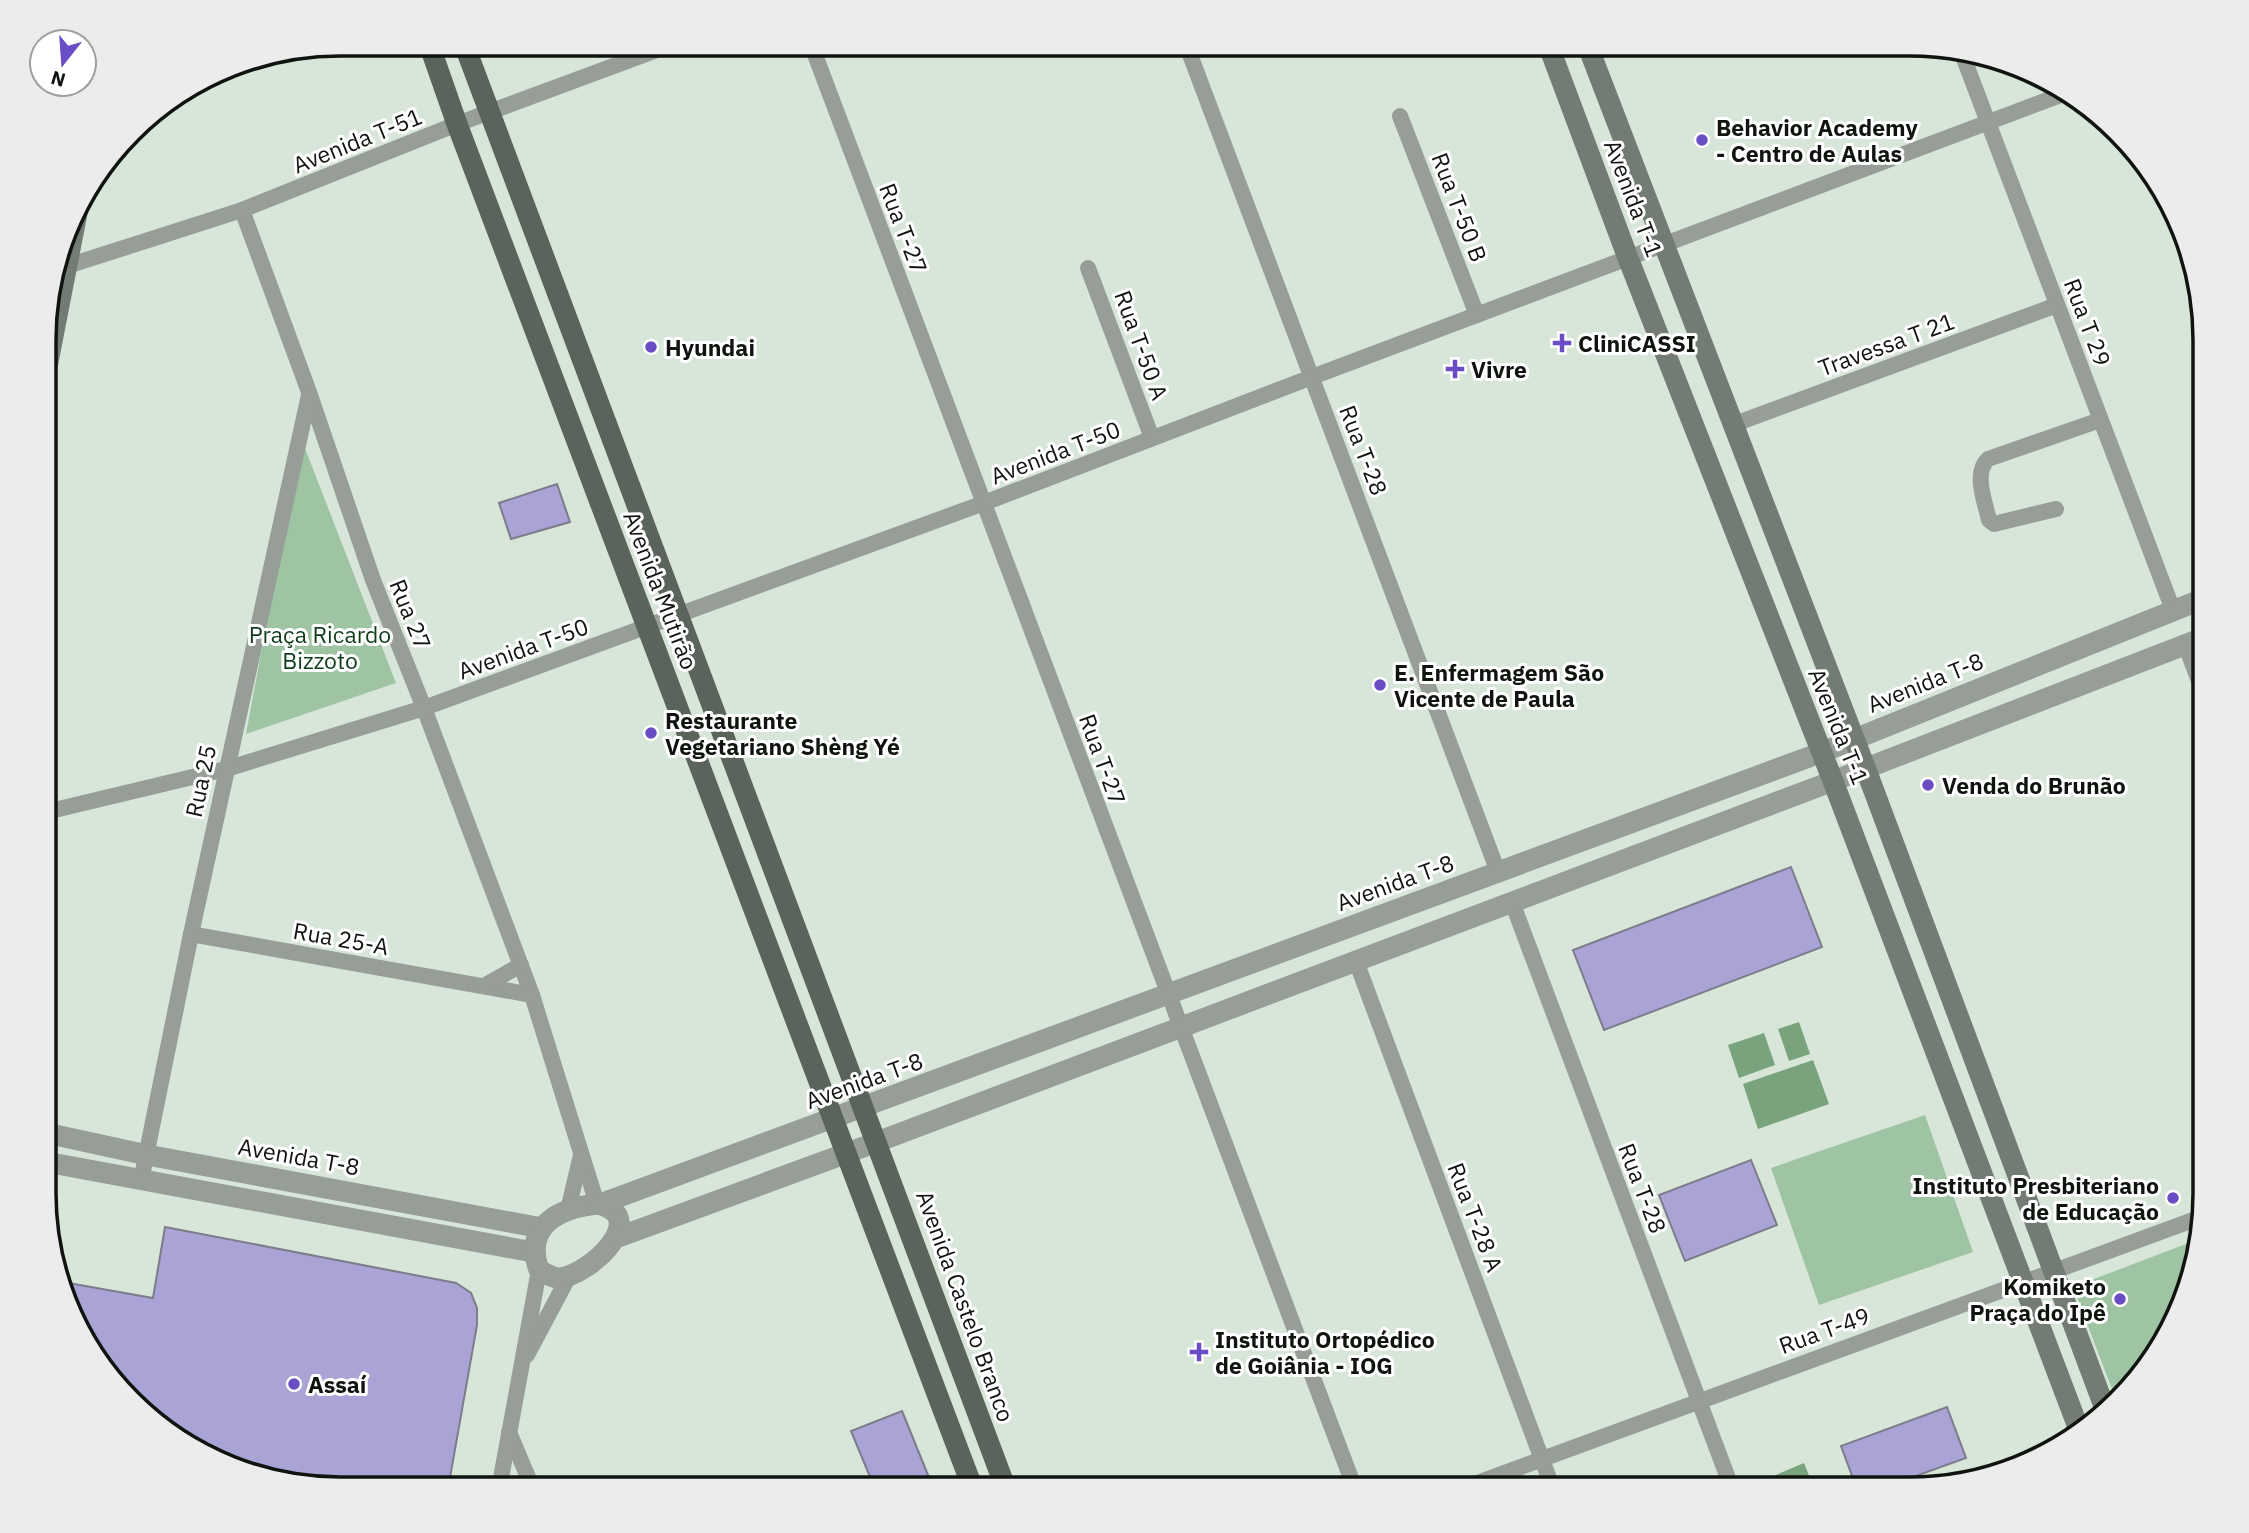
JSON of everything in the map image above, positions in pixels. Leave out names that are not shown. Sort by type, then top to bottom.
[{"type":"main road","name":"Avenida Mutirão","points":[[433,56],[846,1153]]},
{"type":"main road","name":"Avenida Mutirão","points":[[468,56],[877,1142]]},
{"type":"main road","name":"Avenida T-1","points":[[1552,56],[1628,258],[1833,781],[2076,1422]]},
{"type":"main road","name":"Avenida T-1","points":[[1592,56],[1865,767],[2102,1401]]},
{"type":"main road","name":"Avenida Castelo Branco","points":[[877,1142],[1002,1477]]},
{"type":"main road","points":[[846,1153],[968,1477]]},
{"type":"street","name":"Avenida T-51","points":[[66,267],[242,211],[457,124],[641,56]]},
{"type":"street","name":"Rua T-27","points":[[815,56],[1350,1477]]},
{"type":"street","name":"Rua T-28","points":[[1191,56],[1498,872]]},
{"type":"street","name":"Rua T 29","points":[[1965,61],[2173,610]]},
{"type":"street","name":"Avenida T-50","points":[[56,811],[226,769],[424,708],[984,503],[2056,97]]},
{"type":"street","name":"Rua T-50 B","points":[[1401,116],[1476,315]]},
{"type":"street","name":"Rua 27","points":[[242,211],[309,393],[373,580],[521,964],[598,1204]]},
{"type":"street","name":"Rua T-50 A","points":[[1088,268],[1152,438]]},
{"type":"street","name":"Travessa T 21","points":[[1732,425],[2057,305]]},
{"type":"street","name":"Rua 25","points":[[141,1181],[226,769],[309,393]]},
{"type":"street","points":[[2056,509],[1994,524],[1989,520],[1980,478],[1983,464],[1988,459],[2101,420]]},
{"type":"street","name":"Avenida T-8","points":[[598,1204],[1820,753],[2193,602]]},
{"type":"street","points":[[616,1238],[1833,781],[2193,641]]},
{"type":"street","name":"Rua T-28","points":[[1512,902],[1728,1477]]},
{"type":"street","name":"Rua 25-A","points":[[191,934],[532,995]]},
{"type":"street","name":"Rua T-28 A","points":[[1356,961],[1549,1477]]},
{"type":"street","points":[[484,986],[521,964]]},
{"type":"street","name":"Avenida T-8","points":[[56,1135],[147,1155],[542,1228]]},
{"type":"street","points":[[568,1210],[582,1153]]},
{"type":"street","points":[[56,1164],[536,1261],[556,1278],[569,1276],[602,1254],[616,1238],[620,1227],[618,1216],[611,1208],[598,1204],[568,1210],[542,1228],[535,1241],[536,1261],[501,1477]]},
{"type":"street","name":"Rua T-49","points":[[1493,1477],[2191,1221]]},
{"type":"street","points":[[520,1370],[569,1276]]},
{"type":"street","points":[[509,1432],[528,1477]]},
{"type":"green space","name":"Praça Ricardo Bizzoto","points":[[301,438],[396,683],[246,734]]},
{"type":"green space","points":[[1925,1115],[1973,1252],[1819,1305],[1771,1168]]},
{"type":"green space","points":[[2189,1243],[2178,1284],[2164,1318],[2145,1351],[2113,1391],[2073,1287]]},
{"type":"shaded area","points":[[1799,1022],[1810,1054],[1789,1061],[1778,1029]]},
{"type":"shaded area","points":[[1764,1033],[1775,1065],[1739,1078],[1728,1045]]},
{"type":"shaded area","points":[[1813,1060],[1829,1104],[1758,1129],[1743,1084]]},
{"type":"shaded area","points":[[1804,1463],[1810,1477],[1771,1477]]},
{"type":"building","points":[[557,484],[570,522],[511,539],[499,503]]},
{"type":"building","points":[[1791,867],[1822,947],[1604,1030],[1573,950]]},
{"type":"building","points":[[1751,1160],[1777,1225],[1685,1261],[1659,1195]]},
{"type":"building","name":"Assaí","points":[[165,1227],[456,1283],[471,1293],[477,1308],[477,1325],[450,1477],[303,1475],[249,1462],[198,1439],[167,1418],[139,1394],[115,1366],[94,1335],[71,1283],[153,1298]]},
{"type":"building","points":[[1947,1407],[1966,1458],[1914,1477],[1853,1477],[1841,1446]]},
{"type":"building","points":[[902,1411],[929,1477],[870,1477],[851,1431]]},
{"type":"place","name":"Behavior Academy - Centro de Aulas","points":[[1702,140]]},
{"type":"place","name":"CliniCASSI","points":[[1562,343]]},
{"type":"place","name":"Hyundai","points":[[651,347]]},
{"type":"place","name":"Vivre","points":[[1455,369]]},
{"type":"place","name":"E. Enfermagem São Vicente de Paula","points":[[1380,685]]},
{"type":"place","name":"Restaurante Vegetariano Shèng Yé","points":[[651,733]]},
{"type":"place","name":"Venda do Brunão","points":[[1928,785]]},
{"type":"place","name":"Instituto Presbiteriano de Educação","points":[[2173,1198]]},
{"type":"place","name":"Komiketo Praça do Ipê","points":[[2120,1299]]},
{"type":"place","name":"Instituto Ortopédico de Goiânia - IOG","points":[[1199,1352]]},
{"type":"place","name":"Assaí","points":[[294,1384]]}]
